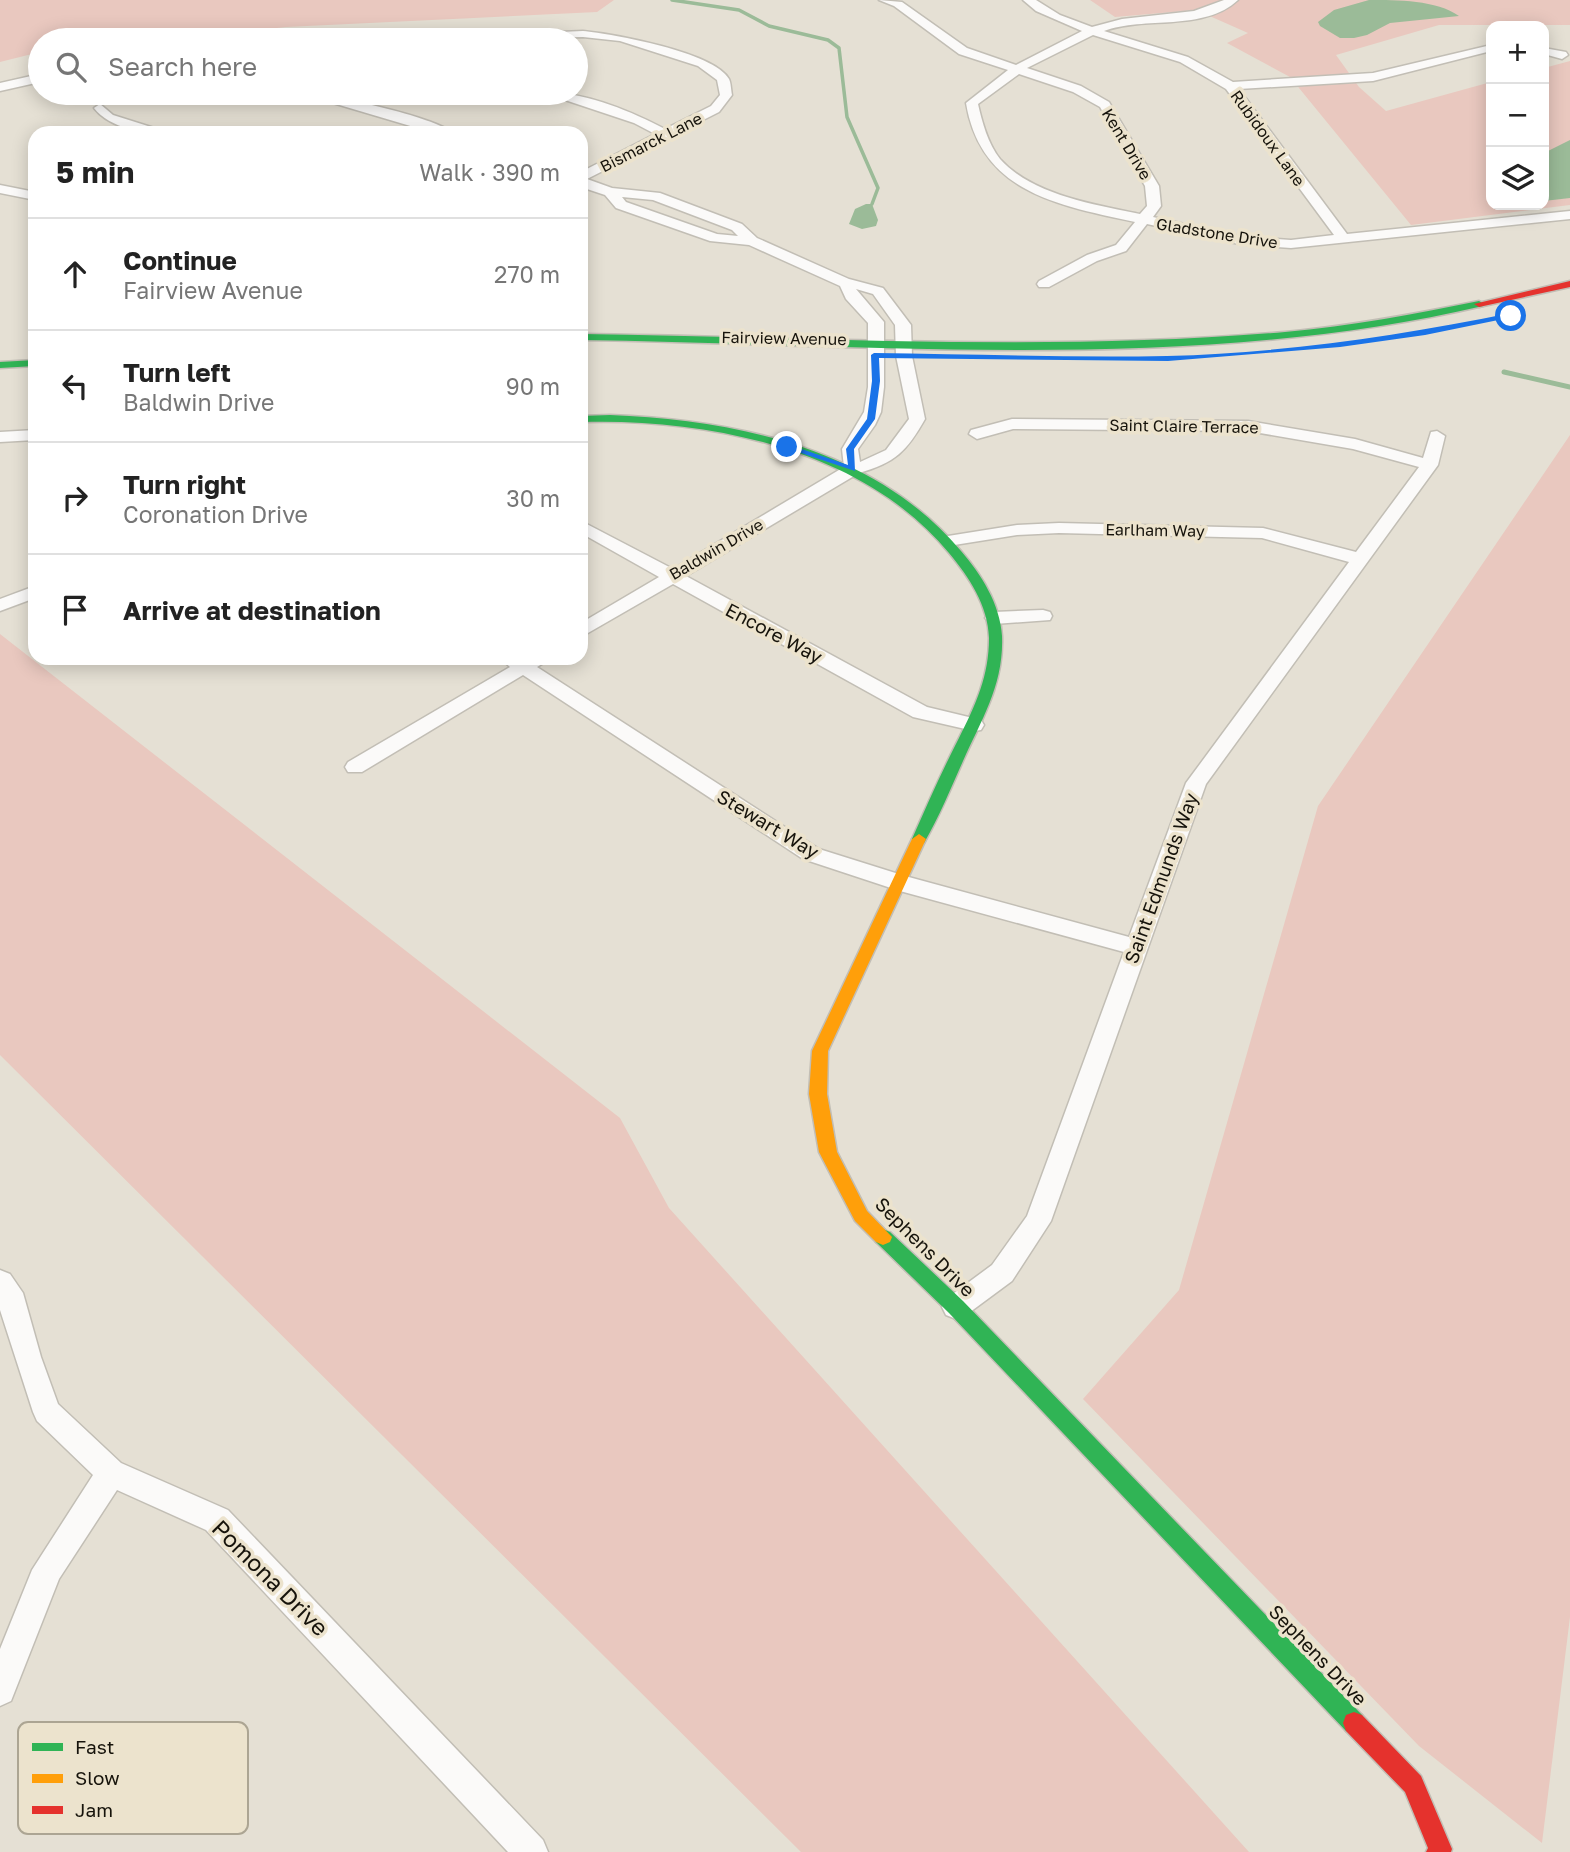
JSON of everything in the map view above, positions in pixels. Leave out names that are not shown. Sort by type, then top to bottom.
[{"type":"street","name":"Kent Drive","points":[[886,0],[898,4],[963,51],[1077,89],[1105,105],[1152,186],[1153,206],[1121,247],[1092,258],[1044,284]]},
{"type":"street","name":"Rubidoux Lane","points":[[1029,0],[1059,19],[1177,57],[1208,70],[1230,86],[1344,239]]},
{"type":"street","points":[[1015,69],[1119,23],[1205,12],[1232,0]]},
{"type":"street","name":"Bismarck Lane","points":[[588,36],[621,38],[702,63],[723,79],[726,95],[716,109],[588,175]]},
{"type":"street","points":[[1230,86],[1373,77],[1486,49]]},
{"type":"street","points":[[1549,52],[1562,55]]},
{"type":"street","name":"Gladstone Drive","points":[[1015,69],[985,89],[971,103],[976,126],[995,161],[1026,184],[1073,204],[1143,221],[1252,241],[1291,244],[1570,215]]},
{"type":"street","points":[[0,87],[28,81]]},
{"type":"street","points":[[588,103],[638,120],[666,135]]},
{"type":"street","points":[[354,105],[426,126]]},
{"type":"street","points":[[100,108],[109,118],[138,126]]},
{"type":"street","name":"Baldwin Drive","points":[[588,182],[610,192],[621,205],[715,238],[752,241],[846,283],[878,291],[903,325],[904,348],[917,419],[900,448],[882,462],[852,469],[588,627]]},
{"type":"street","points":[[0,189],[28,195]]},
{"type":"street","points":[[846,283],[851,296],[876,322],[876,381],[871,419],[850,449],[852,469]]},
{"type":"street","name":"Fairview Avenue","points":[[904,348],[1248,338],[1331,330],[1414,317],[1570,284]]},
{"type":"street","name":"Fairview Avenue","points":[[588,337],[1168,358],[1389,338]]},
{"type":"street","name":"Fairview Avenue","points":[[588,351],[874,347]]},
{"type":"street","points":[[0,351],[28,350]]},
{"type":"street","points":[[0,365],[28,363]]},
{"type":"street","name":"Sephens Drive","points":[[588,419],[656,422],[724,431],[787,447],[852,469],[902,500],[948,541],[974,574],[993,618],[994,657],[989,690],[820,1051],[818,1094],[828,1152],[861,1216],[956,1307],[1413,1784],[1439,1851]]},
{"type":"street","name":"Saint Claire Terrace","points":[[977,435],[1012,424],[1248,426],[1356,444],[1429,465]]},
{"type":"street","points":[[0,437],[28,435]]},
{"type":"street","name":"Saint Edmunds Way","points":[[956,1307],[1002,1273],[1038,1222],[1196,783],[1429,465],[1437,436]]},
{"type":"street","name":"Earlham Way","points":[[948,541],[1017,530],[1059,528],[1263,533],[1360,559]]},
{"type":"street","name":"Encore Way","points":[[588,530],[920,712],[974,725]]},
{"type":"street","points":[[0,605],[28,595]]},
{"type":"street","points":[[993,618],[1043,616]]},
{"type":"street","points":[[355,767],[518,665]]},
{"type":"street","name":"Stewart Way","points":[[530,665],[811,854],[900,883],[1136,947]]},
{"type":"street","name":"Pomona Drive","points":[[0,1282],[9,1293],[27,1357],[47,1412],[111,1473],[217,1520],[531,1852]]},
{"type":"street","points":[[0,1690],[47,1570],[111,1473]]},
{"type":"shaded area","points":[[0,0],[614,0],[597,12],[277,28],[28,28],[28,55],[0,62]]},
{"type":"shaded area","points":[[1090,0],[1570,0],[1570,25],[1549,25],[1549,21],[1486,21],[1486,25],[1439,25],[1336,55],[1359,87],[1386,111],[1486,83],[1486,210],[1530,210],[1411,225],[1290,77],[1227,43],[1248,33],[1196,10],[1115,17]]},
{"type":"shaded area","points":[[1369,0],[1428,4],[1459,16],[1390,23],[1367,35],[1354,38],[1340,38],[1318,22],[1334,10]]},
{"type":"shaded area","points":[[1570,61],[1570,205],[1549,208],[1549,67]]},
{"type":"shaded area","points":[[1570,140],[1570,198],[1549,200],[1549,150]]},
{"type":"shaded area","points":[[872,204],[878,220],[876,226],[862,229],[849,224],[855,209]]},
{"type":"shaded area","points":[[1570,435],[1570,1617],[1542,1843],[1419,1746],[1083,1399],[1179,1290],[1318,806]]},
{"type":"shaded area","points":[[0,634],[28,656],[28,665],[40,665],[620,1118],[669,1208],[1249,1852],[801,1852],[0,1055]]},
{"type":"waterway","points":[[672,0],[739,10],[769,26],[828,40],[839,48],[847,117],[878,188],[872,204]]},
{"type":"waterway","points":[[1504,372],[1570,387]]},
{"type":"traffic: fast","points":[[588,337],[1022,345],[1198,341],[1335,329],[1479,304]]},
{"type":"traffic: fast","points":[[0,365],[28,363]]},
{"type":"traffic: fast","points":[[588,419],[639,420],[697,427],[735,433],[809,453],[878,484],[909,505],[938,531],[963,561],[992,613],[995,639],[993,669],[984,702],[919,839]]},
{"type":"traffic: fast","points":[[883,1237],[956,1307],[1354,1723]]},
{"type":"traffic: slow","points":[[883,1237],[861,1216],[828,1152],[818,1094],[820,1051],[919,839]]},
{"type":"traffic: jam","points":[[1479,304],[1570,284]]},
{"type":"traffic: jam","points":[[1354,1723],[1413,1784],[1440,1849],[1438,1852]]},
{"type":"route","points":[[787,447],[852,469],[850,449],[871,419],[876,381],[874,355],[1168,358],[1340,344],[1425,333],[1511,316]]}]
